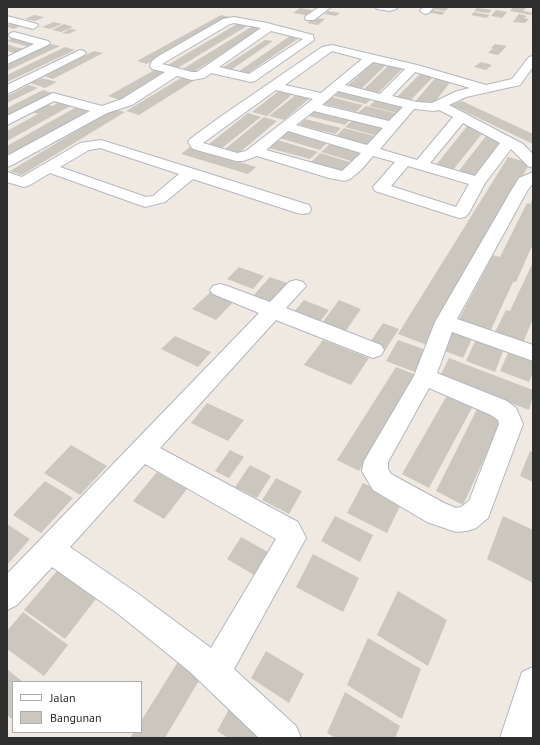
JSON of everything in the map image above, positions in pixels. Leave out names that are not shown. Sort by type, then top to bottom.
[{"type":"street","points":[[310,18],[326,7]]},
{"type":"street","points":[[380,7],[393,7]]},
{"type":"street","points":[[7,19],[33,26]]},
{"type":"street","points":[[209,69],[251,78],[309,40],[309,37],[242,20],[227,21],[155,64],[156,66],[174,72],[196,76],[209,69],[269,28]]},
{"type":"street","points":[[9,58],[44,43],[14,35]]},
{"type":"street","points":[[371,57],[256,151],[246,156],[236,157],[198,146],[195,141],[328,48],[371,57],[483,88]]},
{"type":"street","points":[[7,90],[80,52]]},
{"type":"street","points":[[336,87],[426,107],[440,106],[462,94],[483,88],[516,82],[533,58]]},
{"type":"street","points":[[383,98],[413,68]]},
{"type":"street","points":[[7,162],[102,110],[127,102],[174,72]]},
{"type":"street","points":[[275,86],[322,97]]},
{"type":"street","points":[[7,121],[53,97],[102,110]]},
{"type":"street","points":[[256,151],[334,175],[343,176],[349,173],[412,104]]},
{"type":"street","points":[[310,106],[393,126]]},
{"type":"street","points":[[440,106],[518,147],[533,163]]},
{"type":"street","points":[[421,165],[461,116]]},
{"type":"street","points":[[285,126],[478,182]]},
{"type":"street","points":[[404,160],[381,188],[454,213],[459,213],[463,210],[478,182],[509,142]]},
{"type":"street","points":[[7,177],[24,182],[85,146],[94,143],[303,209]]},
{"type":"street","points":[[49,168],[145,202],[153,202],[159,199],[190,173]]},
{"type":"street","points":[[424,377],[499,408],[508,415],[511,424],[479,509],[467,519],[456,520],[436,514],[382,482],[375,472],[376,461],[424,377],[445,322],[522,186],[533,177]]},
{"type":"street","points":[[7,595],[296,286]]},
{"type":"street","points":[[220,290],[373,350]]},
{"type":"street","points":[[445,322],[532,351]]},
{"type":"street","points":[[142,451],[288,531],[292,538],[214,673]]},
{"type":"street","points":[[50,549],[127,603],[200,660],[284,738]]},
{"type":"street","points":[[517,738],[533,682]]},
{"type":"building","points":[[434,7],[450,7],[445,11],[432,9]]},
{"type":"building","points":[[513,7],[527,7],[523,11],[533,13],[531,15],[510,11]]},
{"type":"building","points":[[300,8],[317,11],[310,16],[293,13]]},
{"type":"building","points":[[477,8],[492,10],[489,13],[474,11]]},
{"type":"building","points":[[431,10],[445,12],[442,15],[427,12]]},
{"type":"building","points":[[496,10],[507,12],[502,18],[491,16]]},
{"type":"building","points":[[328,11],[340,13],[336,16],[324,14]]},
{"type":"building","points":[[474,12],[490,15],[486,18],[471,15]]},
{"type":"building","points":[[519,14],[527,16],[524,18],[529,19],[525,23],[513,22]]},
{"type":"building","points":[[34,15],[44,17],[35,21],[25,19]]},
{"type":"building","points":[[221,15],[230,17],[147,64],[137,61]]},
{"type":"building","points":[[315,18],[325,19],[318,25],[307,23]]},
{"type":"building","points":[[242,21],[252,23],[176,69],[166,66]]},
{"type":"building","points":[[16,22],[25,24],[14,29],[7,27],[7,25]]},
{"type":"building","points":[[54,22],[62,24],[50,29],[42,27]]},
{"type":"building","points":[[64,24],[73,27],[61,32],[52,30]]},
{"type":"building","points":[[256,24],[266,26],[192,73],[181,70]]},
{"type":"building","points":[[70,29],[77,30],[68,34],[62,33]]},
{"type":"building","points":[[293,34],[302,36],[244,76],[235,74]]},
{"type":"building","points":[[15,36],[39,43],[30,47],[7,41]]},
{"type":"building","points":[[265,40],[273,41],[231,70],[222,68]]},
{"type":"building","points":[[7,44],[24,49],[15,53],[7,51]]},
{"type":"building","points":[[51,44],[60,46],[7,71],[7,64]]},
{"type":"building","points":[[495,44],[507,46],[498,55],[488,53],[492,49],[496,50],[491,48]]},
{"type":"building","points":[[65,47],[75,50],[7,82],[7,75]]},
{"type":"building","points":[[94,51],[103,53],[53,79],[44,76]]},
{"type":"building","points":[[375,61],[388,63],[360,90],[346,87]]},
{"type":"building","points":[[481,62],[492,65],[486,70],[474,67]]},
{"type":"building","points":[[390,64],[404,67],[377,94],[362,91]]},
{"type":"building","points":[[158,68],[169,71],[120,100],[108,96]]},
{"type":"building","points":[[420,74],[433,77],[409,102],[395,99]]},
{"type":"building","points":[[186,75],[198,78],[139,115],[126,111]]},
{"type":"building","points":[[436,77],[452,80],[431,107],[414,103]]},
{"type":"building","points":[[42,78],[57,82],[45,88],[30,83]]},
{"type":"building","points":[[29,85],[38,88],[7,103],[7,96]]},
{"type":"building","points":[[43,90],[52,93],[7,116],[7,108]]},
{"type":"building","points":[[280,90],[294,93],[267,116],[252,112]]},
{"type":"building","points":[[341,90],[372,98],[366,104],[334,96]]},
{"type":"building","points":[[297,94],[311,97],[284,120],[269,116]]},
{"type":"building","points":[[332,97],[363,105],[356,112],[324,104]]},
{"type":"building","points":[[377,99],[407,106],[400,114],[369,106]]},
{"type":"building","points":[[63,100],[74,104],[7,141],[7,131],[38,114],[32,112],[47,104],[52,106]]},
{"type":"building","points":[[462,101],[533,134],[533,144],[451,105]]},
{"type":"building","points":[[80,105],[91,109],[7,157],[7,146]]},
{"type":"building","points":[[366,106],[398,114],[389,123],[356,114]]},
{"type":"building","points":[[113,109],[125,112],[22,175],[10,171]]},
{"type":"building","points":[[316,110],[351,119],[345,125],[309,116]]},
{"type":"building","points":[[248,113],[261,117],[222,148],[209,144]]},
{"type":"building","points":[[264,117],[277,121],[239,153],[225,149]]},
{"type":"building","points":[[305,119],[341,128],[335,134],[299,125]]},
{"type":"building","points":[[354,119],[389,128],[381,137],[345,127]]},
{"type":"building","points":[[468,125],[485,130],[453,170],[436,165]]},
{"type":"building","points":[[344,128],[378,137],[370,146],[335,137]]},
{"type":"building","points":[[284,130],[328,142],[320,150],[276,137]]},
{"type":"building","points":[[486,136],[504,141],[478,177],[458,172]]},
{"type":"building","points":[[274,139],[318,152],[310,159],[265,147]]},
{"type":"building","points":[[332,142],[368,152],[358,163],[321,152]]},
{"type":"building","points":[[190,147],[256,167],[248,174],[181,154]]},
{"type":"building","points":[[320,153],[356,164],[347,174],[310,163]]},
{"type":"building","points":[[508,157],[530,163],[427,345],[398,334]]},
{"type":"building","points":[[533,198],[533,244],[516,282],[513,282],[490,332],[458,321],[493,255],[500,257],[527,203],[530,204]]},
{"type":"building","points":[[533,262],[533,319],[522,345],[494,334],[506,310],[510,311]]},
{"type":"building","points":[[239,267],[264,276],[253,289],[227,279]]},
{"type":"building","points":[[270,277],[287,283],[269,304],[252,297]]},
{"type":"building","points":[[215,288],[238,297],[216,320],[192,309]]},
{"type":"building","points":[[304,300],[329,310],[319,323],[293,313]]},
{"type":"building","points":[[339,300],[361,309],[345,332],[322,323]]},
{"type":"building","points":[[383,323],[399,329],[384,352],[368,345]]},
{"type":"building","points":[[451,332],[472,339],[463,358],[442,350]]},
{"type":"building","points":[[175,336],[211,352],[198,367],[161,349]]},
{"type":"building","points":[[476,339],[504,349],[495,372],[466,361]]},
{"type":"building","points":[[323,340],[369,358],[351,385],[304,365]]},
{"type":"building","points":[[398,340],[426,350],[415,372],[386,361]]},
{"type":"building","points":[[509,351],[533,360],[533,373],[529,382],[500,371]]},
{"type":"building","points":[[449,358],[533,390],[529,410],[440,376]]},
{"type":"building","points":[[396,367],[416,375],[359,471],[337,460]]},
{"type":"building","points":[[449,392],[474,404],[429,488],[402,474]]},
{"type":"building","points":[[207,403],[244,420],[228,441],[191,423]]},
{"type":"building","points":[[479,405],[504,416],[463,505],[436,491]]},
{"type":"building","points":[[71,445],[107,466],[80,495],[44,473]]},
{"type":"building","points":[[230,450],[244,457],[229,478],[215,471]]},
{"type":"building","points":[[530,451],[533,452],[533,482],[520,476]]},
{"type":"building","points":[[250,465],[271,476],[257,498],[235,487]]},
{"type":"building","points":[[157,472],[187,489],[164,519],[133,501]]},
{"type":"building","points":[[276,478],[302,491],[289,514],[262,500]]},
{"type":"building","points":[[45,481],[73,498],[41,533],[13,515]]},
{"type":"building","points":[[363,483],[402,502],[387,533],[347,513]]},
{"type":"building","points":[[335,516],[373,535],[360,562],[321,541]]},
{"type":"building","points":[[503,516],[533,530],[533,583],[487,559]]},
{"type":"building","points":[[7,524],[30,539],[7,565]]},
{"type":"building","points":[[241,537],[275,556],[261,579],[227,559]]},
{"type":"building","points":[[313,554],[359,578],[343,612],[296,587]]},
{"type":"building","points":[[62,565],[102,591],[65,639],[24,610]]},
{"type":"building","points":[[398,591],[447,620],[428,666],[377,635]]},
{"type":"building","points":[[23,612],[68,645],[44,676],[7,649],[7,631]]},
{"type":"building","points":[[368,638],[421,669],[402,719],[347,685]]},
{"type":"building","points":[[266,651],[304,674],[289,703],[251,678]]},
{"type":"building","points":[[181,657],[204,672],[165,738],[130,738],[133,733],[142,733],[142,719]]},
{"type":"building","points":[[7,669],[22,681],[12,681],[12,719],[7,715]]},
{"type":"building","points":[[345,692],[400,726],[395,738],[335,738],[327,733]]},
{"type":"building","points":[[229,709],[276,738],[228,738],[217,731]]}]
